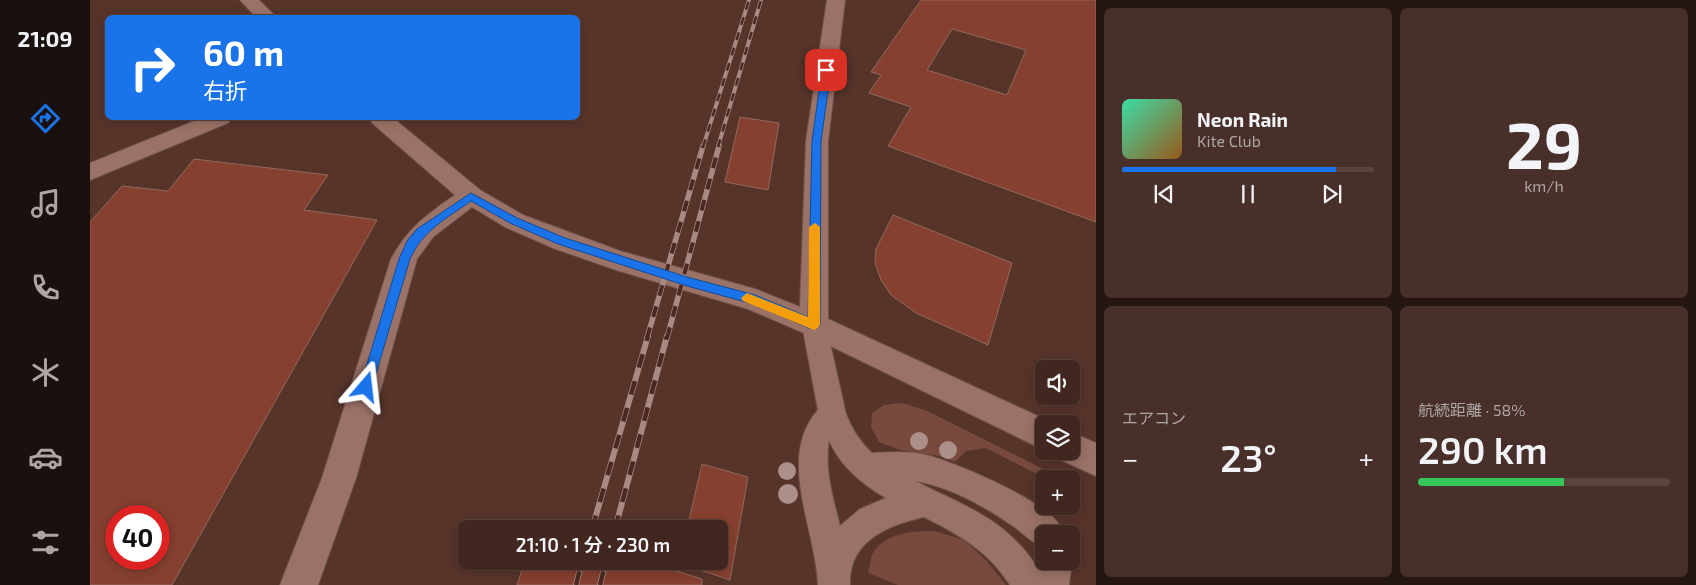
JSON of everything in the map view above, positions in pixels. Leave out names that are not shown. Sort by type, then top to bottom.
[{"type":"street","points":[[249,0],[265,15]]},
{"type":"street","points":[[836,0],[817,141],[814,325],[832,413],[842,436],[852,452],[867,467],[890,484],[980,530],[1004,550],[1029,585]]},
{"type":"street","points":[[90,172],[215,120]]},
{"type":"street","points":[[382,120],[471,196],[514,221],[562,241],[687,282],[755,300],[814,325],[1035,431]]},
{"type":"street","points":[[299,585],[338,478],[404,259],[411,244],[420,232],[471,196]]},
{"type":"street","points":[[832,413],[815,436],[810,460],[835,579]]},
{"type":"street","points":[[1080,452],[1096,460]]},
{"type":"street","points":[[867,467],[920,467],[945,473],[1028,517],[1037,525]]},
{"type":"street","points":[[835,579],[846,543],[862,526],[897,508],[924,502]]},
{"type":"street","points":[[1053,585],[1055,570]]},
{"type":"shaded area","points":[[902,403],[925,410],[1045,470],[1035,470],[1035,473],[986,448],[966,451],[955,462],[939,456],[900,450],[879,442],[871,427],[872,413],[884,405]]},
{"type":"shaded area","points":[[935,531],[964,540],[986,560],[1006,585],[898,585],[868,573],[873,553],[885,541],[910,532]]},
{"type":"building","points":[[921,0],[1096,0],[1096,222],[888,146],[911,107],[869,93],[881,75],[871,72]],"holes":[[[952,29],[1026,50],[1007,95],[927,70]]]},
{"type":"building","points":[[740,117],[779,123],[768,190],[725,182]]},
{"type":"building","points":[[194,159],[328,175],[304,210],[377,220],[172,585],[90,585],[90,222],[122,186],[168,191]]},
{"type":"building","points":[[893,215],[1012,263],[988,345],[916,313],[891,295],[881,280],[875,263],[876,249]]},
{"type":"building","points":[[702,464],[748,477],[730,580],[700,570],[728,570],[728,520],[689,520]]},
{"type":"building","points":[[522,570],[674,570],[702,579],[702,585],[517,585]]},
{"type":"railway","points":[[703,147],[749,0]]},
{"type":"railway","points":[[718,147],[761,0]]},
{"type":"railway","points":[[647,338],[703,146]]},
{"type":"railway","points":[[667,338],[719,146]]},
{"type":"railway","points":[[595,520],[648,336]]},
{"type":"railway","points":[[617,520],[667,336]]},
{"type":"railway","points":[[576,585],[580,570]]},
{"type":"railway","points":[[600,585],[604,570]]},
{"type":"slow traffic","points":[[747,298],[814,325],[815,227]]},
{"type":"route","points":[[366,387],[404,259],[411,244],[420,232],[471,196],[514,221],[562,241],[687,282],[755,300],[814,325],[815,178],[817,141],[826,70]]}]
